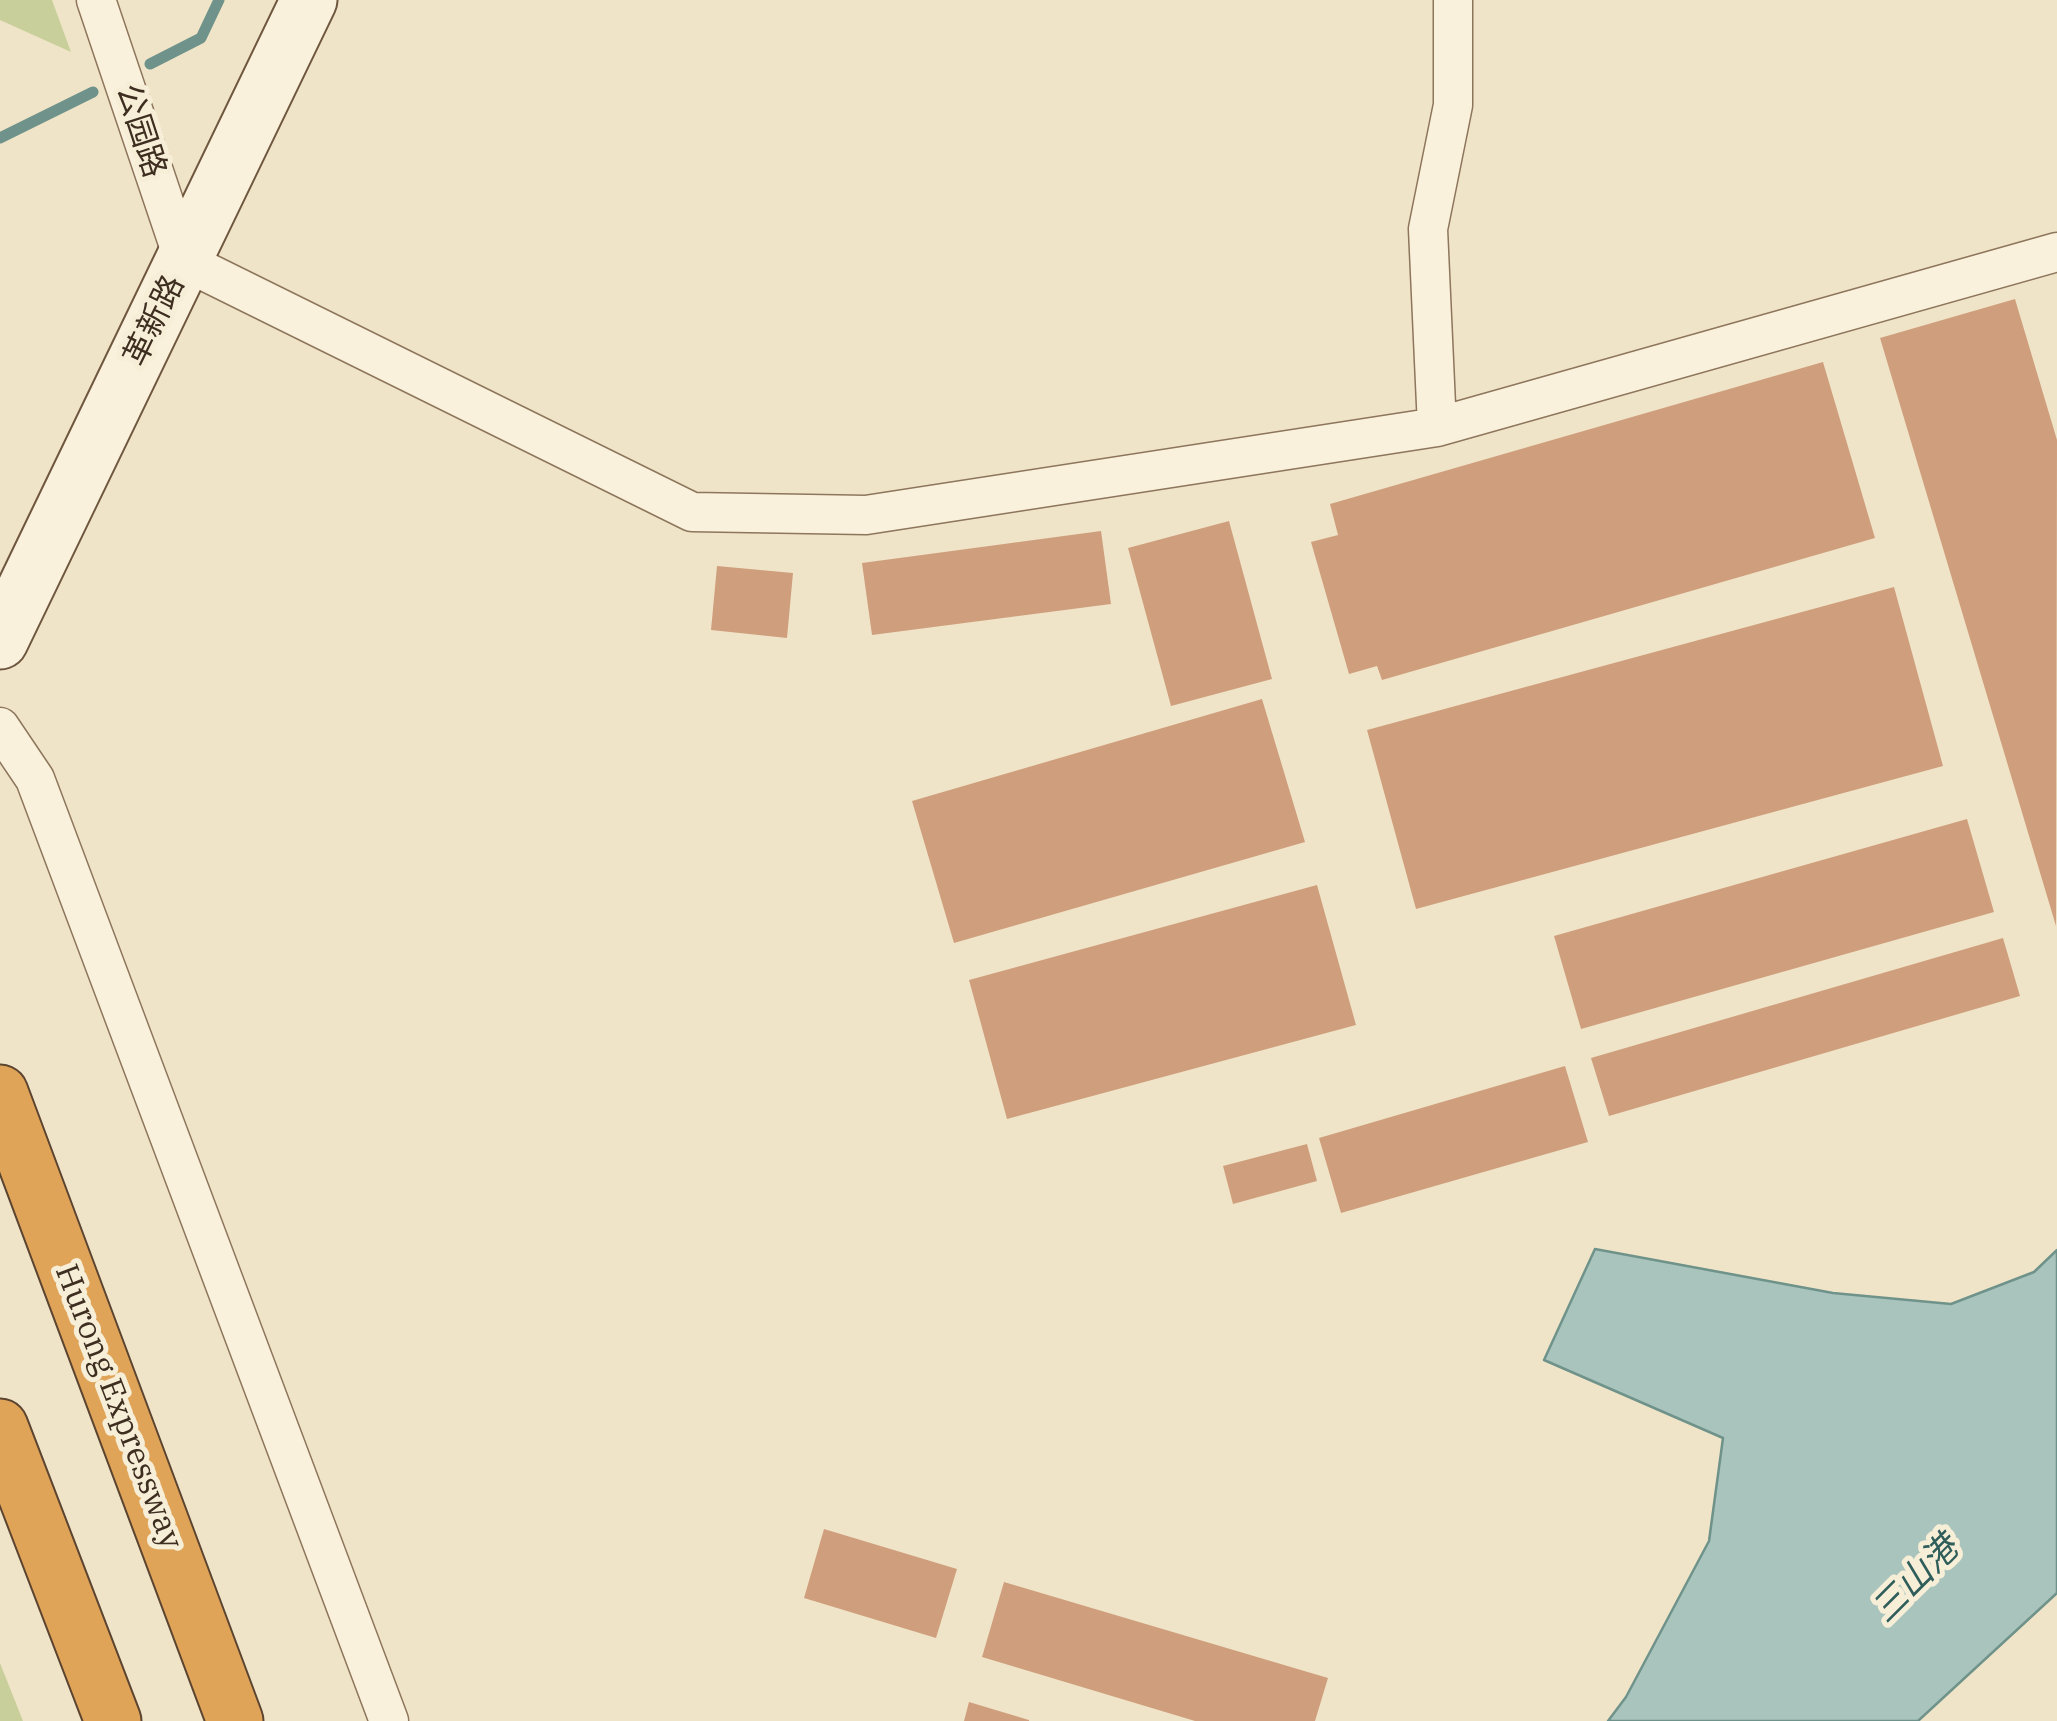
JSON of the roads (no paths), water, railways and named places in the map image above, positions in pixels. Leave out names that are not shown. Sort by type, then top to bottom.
[{"type":"highway","name":"Hurong Expressway","points":[[0,1092],[235,1721]]},
{"type":"highway","points":[[0,1427],[113,1721]]},
{"type":"street","name":"公园路","points":[[96,0],[184,261]]},
{"type":"street","name":"革新路","points":[[0,641],[309,0]]},
{"type":"street","points":[[1437,427],[1428,228],[1454,105],[1454,0]]},
{"type":"street","points":[[184,261],[692,512],[866,516],[1437,427],[2057,252]]},
{"type":"street","points":[[0,727],[34,779],[389,1721]]},
{"type":"water","name":"三山港","points":[[1595,1249],[1833,1293],[1951,1304],[2034,1272],[2057,1250],[2057,1593],[1918,1721],[1608,1721],[1626,1697],[1709,1541],[1723,1438],[1544,1360]]},
{"type":"waterway","points":[[150,64],[201,38],[219,0]]},
{"type":"waterway","points":[[0,138],[93,92]]}]
